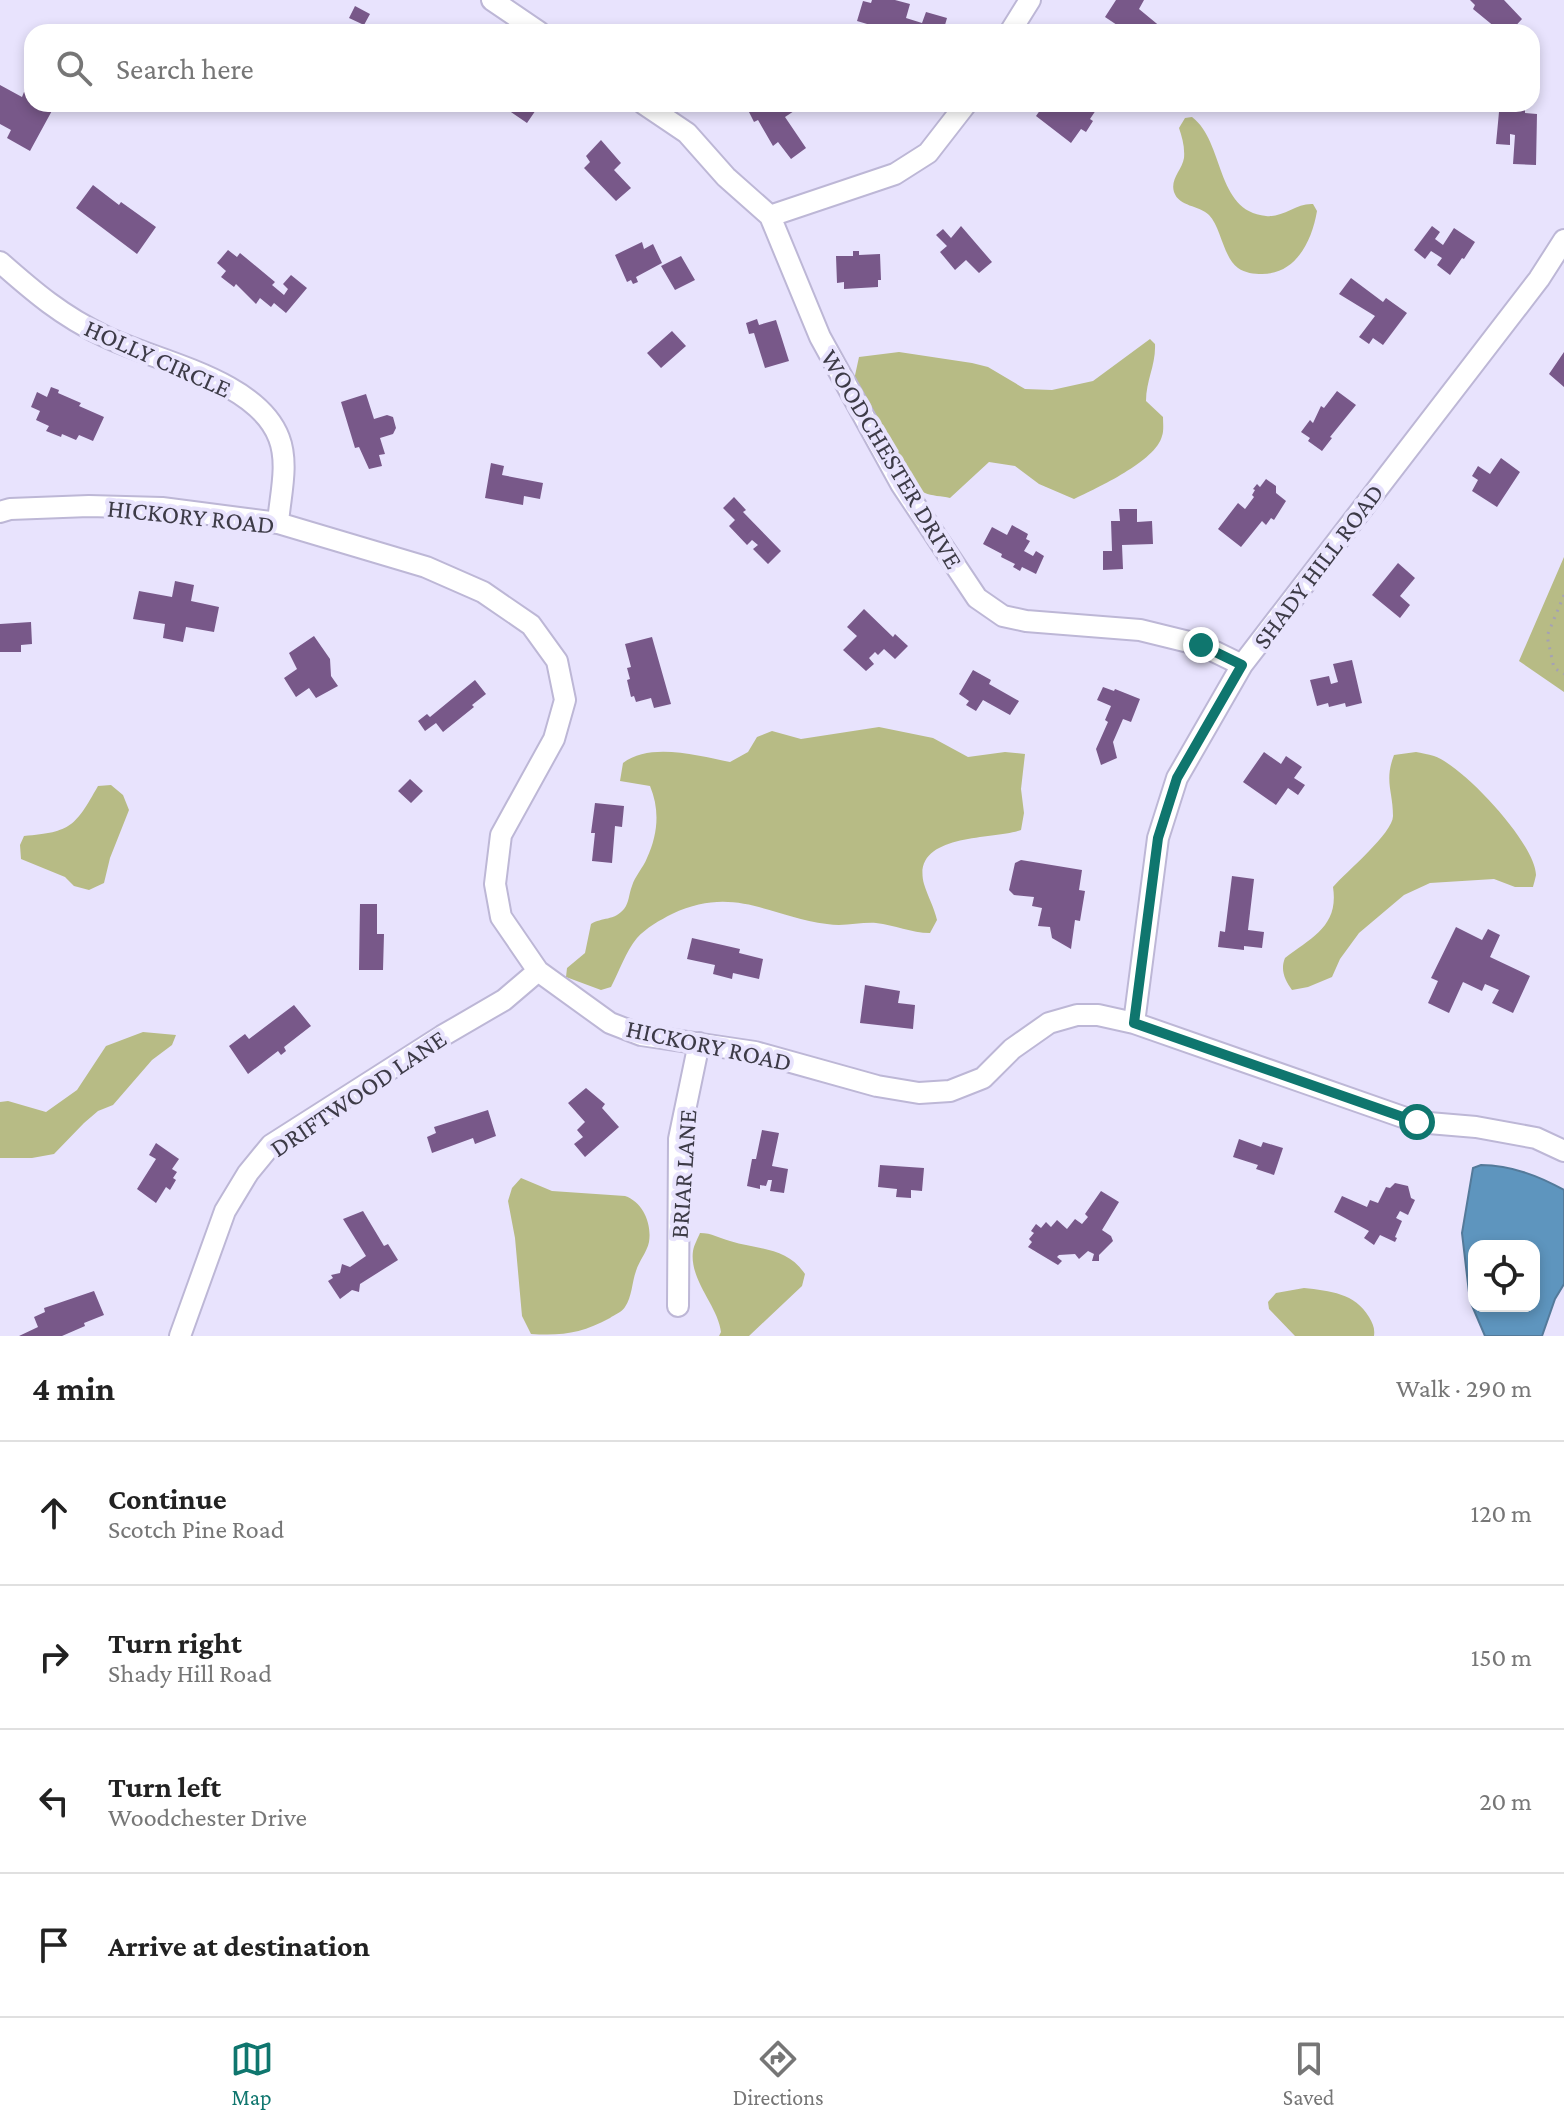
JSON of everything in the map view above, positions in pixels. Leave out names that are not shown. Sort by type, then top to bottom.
[{"type":"street","points":[[492,0],[527,24]]},
{"type":"street","points":[[1015,24],[1030,0]]},
{"type":"street","name":"WOODCHESTER DRIVE","points":[[656,112],[687,133],[726,177],[770,216],[820,337],[901,484],[977,598],[1003,616],[1026,621],[1140,630],[1201,645],[1242,665]]},
{"type":"street","points":[[770,216],[895,174],[928,153],[960,112]]},
{"type":"street","name":"SHADY HILL ROAD","points":[[1134,1023],[1158,838],[1177,778],[1242,665],[1539,279],[1564,240]]},
{"type":"street","name":"HOLLY CIRCLE","points":[[0,262],[55,310],[105,337],[182,365],[230,388],[263,413],[279,437],[284,462],[278,523]]},
{"type":"street","name":"HICKORY ROAD","points":[[0,512],[89,506],[162,508],[278,523],[426,567],[483,592],[531,625],[557,661],[565,700],[554,739],[501,835],[495,884],[501,917],[538,971],[610,1023],[641,1035],[755,1052],[877,1086],[919,1093],[950,1091],[983,1078],[1012,1049],[1049,1023],[1077,1015],[1098,1015],[1134,1023],[1417,1122],[1476,1127],[1536,1138],[1564,1151]]},
{"type":"street","name":"DRIFTWOOD LANE","points":[[180,1336],[225,1211],[248,1173],[271,1145],[504,1000],[538,971]]},
{"type":"street","name":"BRIAR LANE","points":[[678,1306],[679,1139],[699,1043]]},
{"type":"path","points":[[1564,595],[1547,636],[1554,668],[1564,674]]},
{"type":"green space","points":[[1192,117],[1203,128],[1229,189],[1238,202],[1250,211],[1272,216],[1313,204],[1317,211],[1311,234],[1300,254],[1284,268],[1262,274],[1238,268],[1229,257],[1209,215],[1177,197],[1174,183],[1184,154],[1179,128],[1185,118]]},
{"type":"green space","points":[[1150,339],[1155,344],[1155,352],[1146,401],[1163,417],[1162,436],[1149,455],[1138,464],[1074,499],[1039,484],[1015,466],[989,462],[950,498],[925,493],[906,474],[854,380],[859,357],[899,352],[972,363],[988,367],[1025,389],[1052,390],[1093,381]]},
{"type":"green space","points":[[1564,557],[1564,692],[1519,661]]},
{"type":"green space","points":[[879,727],[933,738],[968,757],[1005,752],[1025,754],[1021,830],[958,841],[942,847],[930,855],[923,867],[924,884],[937,920],[930,933],[876,923],[827,924],[751,905],[714,902],[672,914],[645,931],[629,949],[611,987],[601,990],[566,977],[567,968],[585,953],[591,924],[616,915],[626,907],[633,882],[654,840],[656,813],[650,786],[620,781],[623,763],[647,753],[661,752],[730,762],[748,752],[757,737],[772,731],[801,739]]},
{"type":"green space","points":[[1416,752],[1447,763],[1496,807],[1533,861],[1536,875],[1533,887],[1515,887],[1494,879],[1430,883],[1404,895],[1359,933],[1340,959],[1332,977],[1292,990],[1284,975],[1285,958],[1314,937],[1328,921],[1334,900],[1333,887],[1368,852],[1391,823],[1389,779],[1394,755]]},
{"type":"green space","points":[[111,785],[123,795],[129,810],[110,858],[104,883],[89,890],[74,886],[65,877],[21,859],[20,845],[24,836],[62,829],[77,818],[98,786]]},
{"type":"green space","points":[[143,1032],[176,1035],[172,1045],[152,1060],[113,1105],[98,1111],[54,1154],[0,1158],[0,1102],[8,1101],[46,1112],[77,1090],[106,1046]]},
{"type":"green space","points":[[521,1178],[552,1191],[625,1196],[641,1208],[647,1221],[649,1242],[624,1309],[581,1330],[563,1334],[531,1334],[522,1316],[515,1238],[508,1201],[512,1188]]},
{"type":"green space","points":[[700,1233],[781,1254],[798,1265],[805,1274],[802,1286],[749,1336],[719,1336],[719,1322],[699,1283],[693,1262]]},
{"type":"green space","points":[[1304,1288],[1332,1292],[1357,1303],[1372,1322],[1374,1336],[1295,1336],[1269,1309],[1268,1302],[1276,1293]]},
{"type":"water","points":[[1481,1165],[1513,1169],[1564,1190],[1564,1284],[1555,1299],[1542,1336],[1485,1336],[1475,1312],[1540,1312],[1540,1240],[1468,1240],[1468,1284],[1462,1233],[1473,1168]]},
{"type":"building","points":[[872,0],[895,0],[910,4],[906,18],[922,23],[926,12],[947,18],[945,24],[867,24],[857,21],[863,1],[871,3]]},
{"type":"building","points":[[1116,0],[1144,0],[1139,9],[1157,24],[1116,24],[1105,17]]},
{"type":"building","points":[[1470,0],[1504,0],[1522,19],[1517,24],[1491,24],[1473,9],[1475,5]]},
{"type":"building","points":[[355,6],[370,14],[365,24],[349,18]]},
{"type":"building","points":[[0,85],[22,97],[24,92],[24,112],[51,112],[30,151],[7,138],[11,130],[0,124]]},
{"type":"building","points":[[511,112],[535,112],[527,123]]},
{"type":"building","points":[[749,112],[792,112],[785,117],[806,148],[791,159],[778,142],[773,146],[758,120],[754,122]]},
{"type":"building","points":[[1039,112],[1095,112],[1086,132],[1081,129],[1071,143],[1036,116]]},
{"type":"building","points":[[1499,112],[1537,114],[1536,165],[1513,164],[1515,135],[1510,134],[1510,145],[1496,144]]},
{"type":"building","points":[[601,140],[621,163],[614,170],[631,188],[616,201],[584,168],[590,162],[586,156]]},
{"type":"building","points":[[93,185],[156,227],[137,254],[76,208]]},
{"type":"building","points":[[961,226],[992,262],[979,273],[966,260],[955,270],[940,252],[947,246],[936,235],[943,229],[951,238]]},
{"type":"building","points":[[1432,226],[1440,232],[1435,239],[1443,245],[1454,228],[1475,242],[1450,275],[1437,265],[1442,258],[1431,251],[1425,259],[1414,250]]},
{"type":"building","points":[[642,242],[644,249],[653,244],[662,263],[636,277],[638,282],[633,284],[631,280],[627,282],[615,255]]},
{"type":"building","points":[[228,250],[237,257],[240,253],[275,282],[272,285],[284,295],[288,289],[283,284],[291,275],[307,288],[286,313],[274,303],[271,307],[260,298],[256,304],[236,284],[234,287],[221,277],[226,271],[217,263]]},
{"type":"building","points":[[853,251],[859,251],[859,255],[880,254],[881,280],[878,280],[878,287],[844,289],[844,282],[837,283],[836,256],[853,256]]},
{"type":"building","points":[[681,256],[695,280],[675,290],[661,266]]},
{"type":"building","points":[[1351,278],[1383,302],[1386,298],[1407,313],[1383,345],[1373,338],[1369,344],[1359,337],[1375,316],[1339,294]]},
{"type":"building","points":[[757,319],[759,325],[776,320],[789,361],[765,368],[754,333],[749,334],[746,323]]},
{"type":"building","points":[[672,331],[686,346],[661,368],[647,353]]},
{"type":"building","points":[[1564,352],[1564,387],[1549,374]]},
{"type":"building","points":[[51,387],[81,403],[79,406],[104,417],[93,441],[79,435],[76,440],[62,434],[61,437],[46,431],[49,426],[36,420],[40,411],[31,407],[37,392],[47,397]]},
{"type":"building","points":[[1337,391],[1356,405],[1322,451],[1301,432],[1310,420],[1313,423],[1321,406],[1324,408]]},
{"type":"building","points":[[366,394],[374,419],[387,415],[393,417],[396,428],[393,434],[380,438],[385,454],[379,455],[382,466],[369,469],[359,447],[355,448],[341,402]]},
{"type":"building","points":[[1501,458],[1520,472],[1497,507],[1472,491],[1478,480],[1472,476],[1478,466],[1490,474]]},
{"type":"building","points":[[491,463],[504,466],[502,475],[543,483],[540,499],[524,496],[523,505],[485,498]]},
{"type":"building","points":[[1266,479],[1276,486],[1276,493],[1286,501],[1274,520],[1271,518],[1266,525],[1262,521],[1241,547],[1218,529],[1238,503],[1245,509],[1254,497],[1253,489],[1257,484],[1260,487]]},
{"type":"building","points":[[734,497],[746,510],[743,512],[781,551],[768,564],[753,549],[758,545],[752,540],[747,545],[729,526],[735,520],[723,508]]},
{"type":"building","points":[[1119,509],[1137,509],[1137,522],[1152,521],[1153,544],[1122,545],[1123,569],[1103,570],[1103,551],[1112,551],[1111,521],[1120,521]]},
{"type":"building","points":[[1012,525],[1028,534],[1026,539],[1030,541],[1024,551],[1033,556],[1036,551],[1044,556],[1036,574],[1022,567],[1020,571],[1013,567],[1015,564],[1001,557],[1002,554],[983,544],[992,527],[1007,535]]},
{"type":"building","points":[[1398,563],[1415,578],[1400,596],[1410,605],[1400,618],[1372,595]]},
{"type":"building","points":[[175,581],[194,585],[191,601],[219,607],[214,632],[186,627],[183,642],[163,638],[165,624],[133,619],[139,591],[172,597]]},
{"type":"building","points":[[864,609],[893,637],[895,634],[908,646],[895,659],[884,649],[878,655],[875,652],[869,658],[874,664],[866,671],[843,650],[857,636],[847,627]]},
{"type":"building","points":[[31,622],[32,644],[21,645],[21,652],[0,652],[0,624]]},
{"type":"building","points":[[314,636],[330,659],[331,676],[338,686],[316,698],[309,688],[296,697],[284,678],[297,669],[289,653]]},
{"type":"building","points":[[652,637],[671,704],[654,708],[651,698],[636,702],[634,696],[631,697],[627,668],[631,667],[625,644]]},
{"type":"building","points":[[1352,660],[1362,703],[1346,707],[1345,703],[1317,706],[1310,680],[1329,676],[1331,684],[1338,682],[1333,664]]},
{"type":"building","points":[[973,670],[991,680],[989,684],[1019,701],[1010,715],[983,700],[976,711],[966,705],[969,701],[959,694]]},
{"type":"building","points":[[475,680],[486,694],[472,705],[474,707],[443,732],[436,723],[425,731],[418,721],[427,714],[430,717]]},
{"type":"building","points":[[1103,687],[1140,699],[1131,722],[1123,719],[1113,742],[1117,758],[1101,765],[1096,749],[1108,722],[1105,720],[1111,706],[1097,700]]},
{"type":"building","points":[[1264,752],[1281,764],[1286,756],[1302,767],[1294,778],[1305,785],[1298,795],[1288,788],[1276,805],[1243,782]]},
{"type":"building","points":[[410,779],[423,791],[411,803],[398,791]]},
{"type":"building","points":[[595,803],[624,806],[622,827],[615,826],[612,863],[592,861],[595,833],[591,833]]},
{"type":"building","points":[[1021,860],[1082,870],[1079,890],[1085,891],[1080,921],[1075,920],[1071,949],[1052,938],[1050,927],[1038,926],[1042,908],[1032,906],[1034,897],[1014,895],[1009,890],[1015,863]]},
{"type":"building","points":[[1232,876],[1254,879],[1248,930],[1264,932],[1262,948],[1244,946],[1244,950],[1218,947],[1220,931],[1225,932]]},
{"type":"building","points":[[360,904],[377,904],[377,934],[384,934],[383,970],[359,970]]},
{"type":"building","points":[[1456,927],[1482,940],[1488,929],[1500,935],[1490,957],[1530,976],[1513,1013],[1492,1003],[1499,990],[1485,984],[1482,991],[1463,982],[1449,1013],[1428,1003],[1438,981],[1431,978]]},
{"type":"building","points":[[692,938],[740,949],[739,953],[763,959],[759,979],[733,973],[732,979],[713,974],[715,965],[687,959]]},
{"type":"building","points":[[865,985],[900,991],[898,1003],[915,1005],[913,1029],[860,1023]]},
{"type":"building","points":[[294,1005],[311,1026],[284,1047],[286,1051],[281,1055],[278,1051],[248,1074],[229,1046],[245,1034],[249,1039]]},
{"type":"building","points":[[586,1088],[605,1104],[602,1108],[619,1127],[585,1157],[574,1144],[583,1137],[577,1130],[585,1122],[568,1103]]},
{"type":"building","points":[[488,1110],[496,1136],[475,1144],[473,1138],[432,1153],[427,1137],[436,1133],[434,1127]]},
{"type":"building","points":[[762,1130],[779,1133],[772,1166],[788,1169],[784,1193],[770,1191],[772,1180],[768,1180],[766,1186],[760,1185],[760,1189],[747,1186]]},
{"type":"building","points":[[1239,1139],[1261,1147],[1263,1142],[1283,1148],[1274,1175],[1256,1169],[1258,1165],[1233,1157]]},
{"type":"building","points":[[156,1143],[179,1159],[172,1169],[177,1172],[173,1178],[176,1180],[170,1190],[166,1187],[156,1203],[137,1189],[156,1159],[149,1155]]},
{"type":"building","points":[[880,1165],[924,1168],[922,1191],[911,1190],[911,1198],[896,1197],[897,1189],[878,1187]]},
{"type":"building","points":[[1395,1183],[1408,1186],[1411,1198],[1415,1200],[1408,1215],[1400,1211],[1396,1218],[1402,1221],[1395,1242],[1380,1235],[1374,1245],[1364,1238],[1369,1231],[1334,1212],[1342,1196],[1367,1207],[1370,1200],[1378,1203],[1386,1187],[1390,1188]]},
{"type":"building","points":[[1101,1191],[1119,1202],[1102,1230],[1113,1241],[1099,1255],[1099,1261],[1092,1261],[1094,1254],[1088,1251],[1079,1259],[1075,1254],[1059,1255],[1057,1257],[1062,1261],[1058,1265],[1028,1247],[1034,1233],[1031,1231],[1036,1224],[1041,1228],[1046,1222],[1051,1227],[1057,1220],[1067,1229],[1075,1219],[1082,1224]]},
{"type":"building","points":[[363,1211],[384,1246],[388,1244],[398,1260],[360,1284],[359,1292],[352,1290],[340,1299],[328,1281],[333,1278],[331,1275],[340,1273],[342,1264],[350,1267],[366,1256],[343,1219]]},
{"type":"building","points":[[94,1291],[104,1315],[62,1336],[19,1336],[38,1327],[34,1317],[45,1312],[44,1308]]},
{"type":"route","points":[[1201,645],[1242,665],[1177,778],[1158,838],[1134,1023],[1417,1122]]}]
